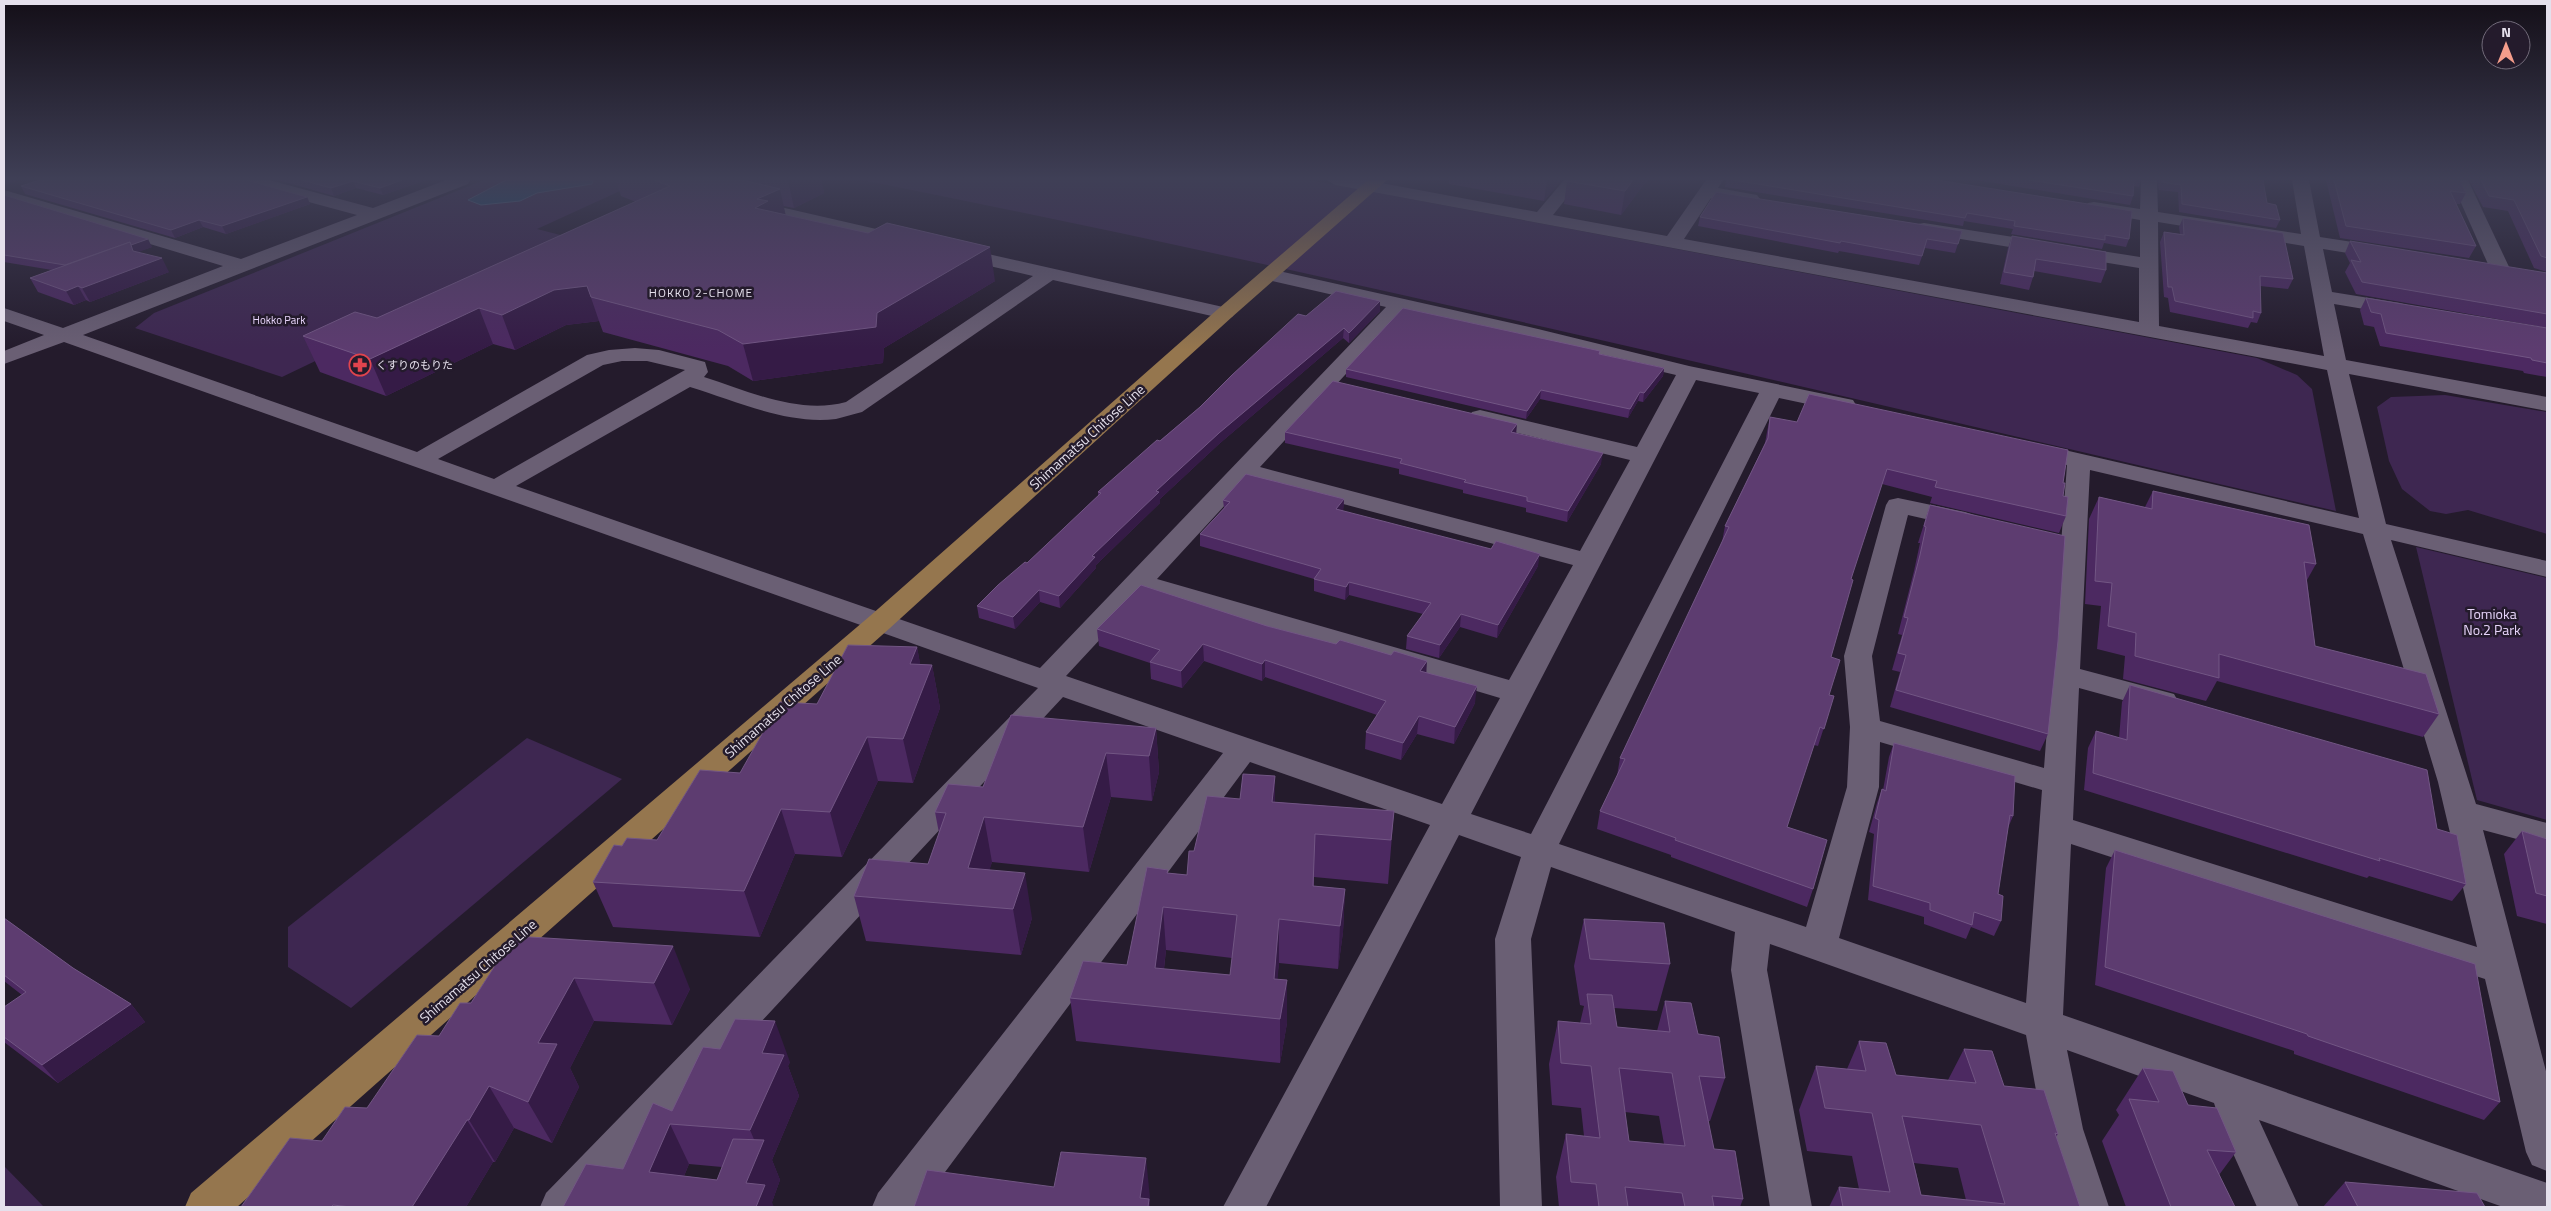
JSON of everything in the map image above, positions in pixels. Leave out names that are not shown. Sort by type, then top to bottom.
[{"type":"main road","name":"Shimamatsu Chitose Line","points":[[206,1207],[880,622],[1225,313],[1314,237]]},
{"type":"street","points":[[145,237],[242,266]]},
{"type":"street","points":[[4,358],[317,237]]},
{"type":"street","points":[[886,237],[924,245]]},
{"type":"street","points":[[1647,237],[2547,404]]},
{"type":"street","points":[[1673,241],[1676,237]]},
{"type":"street","points":[[1979,237],[2147,264]]},
{"type":"street","points":[[2148,237],[2149,330]]},
{"type":"street","points":[[2282,237],[2406,256]]},
{"type":"street","points":[[2309,237],[2336,365],[2374,529],[2458,797],[2547,1152]]},
{"type":"street","points":[[2485,237],[2501,271]]},
{"type":"street","points":[[943,250],[1225,313]]},
{"type":"street","points":[[2482,268],[2519,274]]},
{"type":"street","points":[[688,379],[793,410],[824,414],[842,412],[854,407],[1048,274]]},
{"type":"street","points":[[1270,275],[1689,372],[1868,411]]},
{"type":"street","points":[[2322,296],[2420,312]]},
{"type":"street","points":[[561,1207],[1052,682],[1139,582],[1400,304]]},
{"type":"street","points":[[4,314],[1052,682],[1819,946],[2547,1203]]},
{"type":"street","points":[[419,460],[595,360],[614,354],[637,353],[658,356],[697,367],[697,372],[688,379],[497,487]]},
{"type":"street","points":[[1244,1207],[1689,372]]},
{"type":"street","points":[[1327,381],[1356,388]]},
{"type":"street","points":[[1521,1207],[1513,939],[1540,849],[1772,389]]},
{"type":"street","points":[[1462,413],[1644,456]]},
{"type":"street","points":[[2012,444],[2547,569]]},
{"type":"street","points":[[2079,460],[2060,543],[2065,674],[2043,1026],[2063,1129],[2088,1207]]},
{"type":"street","points":[[1244,470],[1589,561]]},
{"type":"street","points":[[1819,946],[1863,787],[1865,727],[1858,656],[1898,505],[1991,526]]},
{"type":"street","points":[[1139,582],[1518,693]]},
{"type":"street","points":[[2065,674],[2189,708]]},
{"type":"street","points":[[1865,727],[2059,784]]},
{"type":"street","points":[[893,1207],[1244,748]]},
{"type":"street","points":[[2426,774],[2458,797],[2547,835]]},
{"type":"street","points":[[2056,827],[2501,969]]},
{"type":"street","points":[[1754,924],[1750,970],[1791,1207]]},
{"type":"street","points":[[2230,1092],[2243,1131],[2278,1207]]},
{"type":"green space","name":"Hokko Park","points":[[344,237],[572,238],[282,377],[135,328],[154,313]]},
{"type":"green space","points":[[1135,237],[1610,237],[2257,358],[2297,375],[2312,389],[2336,511],[1785,382]]},
{"type":"green space","points":[[2445,395],[2547,412],[2547,534],[2468,510],[2446,514],[2430,511],[2402,489],[2389,461],[2377,407],[2391,397]]},
{"type":"green space","name":"Tomioka No.2 Park","points":[[2416,547],[2547,578],[2547,820],[2477,800]]},
{"type":"green space","points":[[527,738],[622,779],[351,1008],[288,967],[288,927]]},
{"type":"green space","points":[[4,1166],[44,1207],[4,1207]]},
{"type":"building","points":[[4,237],[140,237],[148,239],[131,245],[130,242],[65,265],[4,255]]},
{"type":"building","points":[[558,237],[945,237],[990,247],[877,313],[876,327],[743,344],[718,330],[591,297],[587,286],[554,290],[502,315],[479,308],[370,359],[303,336],[355,312],[377,318]]},
{"type":"building","points":[[1805,237],[1960,237],[1958,244],[1927,239],[1922,256],[1841,241],[1840,243]]},
{"type":"building","points":[[2012,237],[2106,252],[2106,270],[2036,259],[2033,277],[2004,272]]},
{"type":"building","points":[[2082,237],[2105,237],[2105,240]]},
{"type":"building","points":[[2114,237],[2129,237],[2129,239]]},
{"type":"building","points":[[2164,237],[2284,237],[2293,279],[2260,276],[2261,313],[2253,311],[2253,318],[2175,301],[2172,287],[2168,287]]},
{"type":"building","points":[[2414,237],[2472,237],[2476,246]]},
{"type":"building","points":[[2532,237],[2547,237],[2547,258],[2541,256]]},
{"type":"building","points":[[2350,241],[2547,273],[2547,314],[2362,282],[2351,260],[2361,262]]},
{"type":"building","points":[[130,242],[133,251],[162,258],[82,288],[78,286],[66,291],[30,278]]},
{"type":"building","points":[[1336,291],[1380,301],[1349,333],[1344,328],[1219,433],[1156,491],[1159,492],[1092,556],[1095,557],[1059,596],[1039,590],[1013,617],[977,606],[998,585],[1025,562],[1027,563],[1101,493],[1098,492],[1157,440],[1160,441],[1200,407],[1298,314],[1306,316]]},
{"type":"building","points":[[2366,298],[2547,328],[2547,363],[2532,360],[2531,358],[2386,333],[2381,314],[2371,312]]},
{"type":"building","points":[[1403,308],[1600,351],[1599,354],[1664,368],[1644,393],[1640,392],[1630,409],[1541,390],[1527,411],[1346,369]]},
{"type":"building","points":[[1333,381],[1517,424],[1511,432],[1603,453],[1568,511],[1527,501],[1527,497],[1464,482],[1466,480],[1400,463],[1402,459],[1285,432]]},
{"type":"building","points":[[1809,394],[2068,450],[2063,483],[2065,483],[2063,496],[2068,497],[2066,516],[1935,487],[1937,481],[1887,469],[1851,579],[1853,580],[1831,657],[1840,660],[1829,695],[1834,696],[1824,729],[1820,727],[1787,827],[1827,840],[1813,889],[1600,811],[1625,759],[1620,758],[1729,527],[1725,526],[1768,438],[1770,417],[1797,422]]},
{"type":"building","points":[[1246,474],[1344,499],[1336,509],[1491,549],[1496,541],[1540,554],[1498,625],[1461,614],[1440,645],[1407,636],[1431,603],[1349,582],[1346,587],[1314,579],[1321,569],[1200,534],[1230,502],[1223,500]]},
{"type":"building","points":[[2153,491],[2309,525],[2316,564],[2304,562],[2315,646],[2426,674],[2439,714],[2219,654],[2219,678],[2135,656],[2136,633],[2108,626],[2112,583],[2095,581],[2099,497],[2152,509]]},
{"type":"building","points":[[1930,505],[2065,536],[2058,641],[2048,734],[1896,690],[1906,655],[1898,653],[1908,618],[1904,617],[1920,555],[1926,527],[1924,526]]},
{"type":"building","points":[[1141,585],[1267,626],[1336,644],[1340,640],[1391,655],[1394,651],[1427,661],[1420,671],[1477,686],[1455,727],[1419,716],[1403,743],[1366,732],[1386,701],[1265,660],[1262,664],[1203,644],[1181,671],[1150,662],[1160,650],[1097,629]]},
{"type":"building","points":[[848,645],[917,647],[910,664],[932,665],[903,739],[867,737],[830,812],[781,809],[744,891],[593,882],[614,845],[622,846],[627,838],[657,840],[700,770],[740,773],[780,702],[817,704]]},
{"type":"building","points":[[2130,685],[2427,770],[2437,829],[2457,835],[2466,884],[2379,858],[2380,861],[2093,773],[2096,731],[2127,740]]},
{"type":"building","points":[[1011,715],[1156,728],[1149,756],[1106,753],[1083,827],[984,817],[968,868],[1025,873],[1013,909],[854,896],[869,859],[928,864],[946,813],[935,812],[948,784],[983,787]]},
{"type":"building","points":[[1894,743],[2015,776],[2013,816],[2010,815],[1998,894],[2003,896],[2001,921],[1974,912],[1972,925],[1930,910],[1930,903],[1873,886],[1879,820],[1875,818],[1882,789],[1886,791]]},
{"type":"building","points":[[1243,774],[1275,776],[1272,802],[1394,811],[1391,840],[1315,834],[1313,886],[1345,889],[1340,926],[1279,919],[1274,979],[1287,980],[1280,1019],[1070,998],[1083,961],[1127,965],[1147,867],[1168,870],[1167,873],[1187,875],[1189,851],[1194,851],[1207,796],[1240,799]],"holes":[[[1163,907],[1237,915],[1230,975],[1155,968]]]},
{"type":"building","points":[[2522,831],[2547,839],[2547,896],[2536,893]]},
{"type":"building","points":[[2115,850],[2475,964],[2500,1102],[2308,1036],[2307,1034],[2105,967]]},
{"type":"building","points":[[4,918],[73,968],[131,1004],[42,1065],[4,1037],[4,1007],[26,992],[4,975]]},
{"type":"building","points":[[1584,919],[1664,923],[1670,964],[1590,959]]},
{"type":"building","points":[[514,936],[673,946],[654,983],[574,978],[538,1043],[557,1044],[528,1102],[489,1086],[412,1207],[351,1207],[333,1205],[331,1207],[241,1207],[290,1138],[322,1141],[345,1107],[367,1108],[417,1035],[439,1036],[460,1003],[471,1003]]},
{"type":"building","points":[[1587,994],[1612,995],[1617,1027],[1670,1032],[1665,1001],[1691,1003],[1698,1034],[1719,1037],[1725,1078],[1699,1076],[1714,1149],[1735,1151],[1743,1199],[1712,1196],[1714,1207],[1685,1207],[1682,1193],[1625,1187],[1628,1207],[1599,1207],[1596,1184],[1571,1182],[1566,1134],[1600,1138],[1591,1066],[1561,1063],[1558,1021],[1591,1024]],"holes":[[[1619,1068],[1672,1073],[1685,1146],[1629,1141]]]},
{"type":"building","points":[[735,1019],[775,1021],[762,1053],[784,1055],[750,1130],[670,1124],[649,1172],[717,1180],[733,1139],[764,1140],[746,1183],[765,1185],[756,1207],[563,1207],[586,1164],[623,1169],[653,1103],[672,1111],[703,1047],[720,1049]]},
{"type":"building","points":[[1859,1041],[1886,1043],[1896,1075],[1976,1083],[1964,1049],[1992,1051],[2004,1086],[2044,1090],[2058,1134],[2055,1133],[2080,1207],[1843,1207],[1839,1187],[1890,1192],[1872,1113],[1825,1108],[1816,1066],[1866,1071]],"holes":[[[1902,1116],[1981,1125],[2005,1204],[1921,1195]]]},
{"type":"building","points":[[2143,1068],[2173,1071],[2188,1105],[2217,1108],[2236,1152],[2207,1150],[2235,1207],[2171,1207],[2129,1099],[2159,1102]]},
{"type":"building","points":[[1061,1152],[1146,1158],[1140,1198],[1149,1199],[1148,1207],[914,1207],[927,1170],[1054,1187]]},
{"type":"building","points":[[2345,1182],[2477,1193],[2485,1207],[2358,1207]]},
{"type":"place","name":"くすりのもりた","points":[[360,365]]},
{"type":"district","name":"HOKKO 2-CHOME","points":[[701,293]]}]
